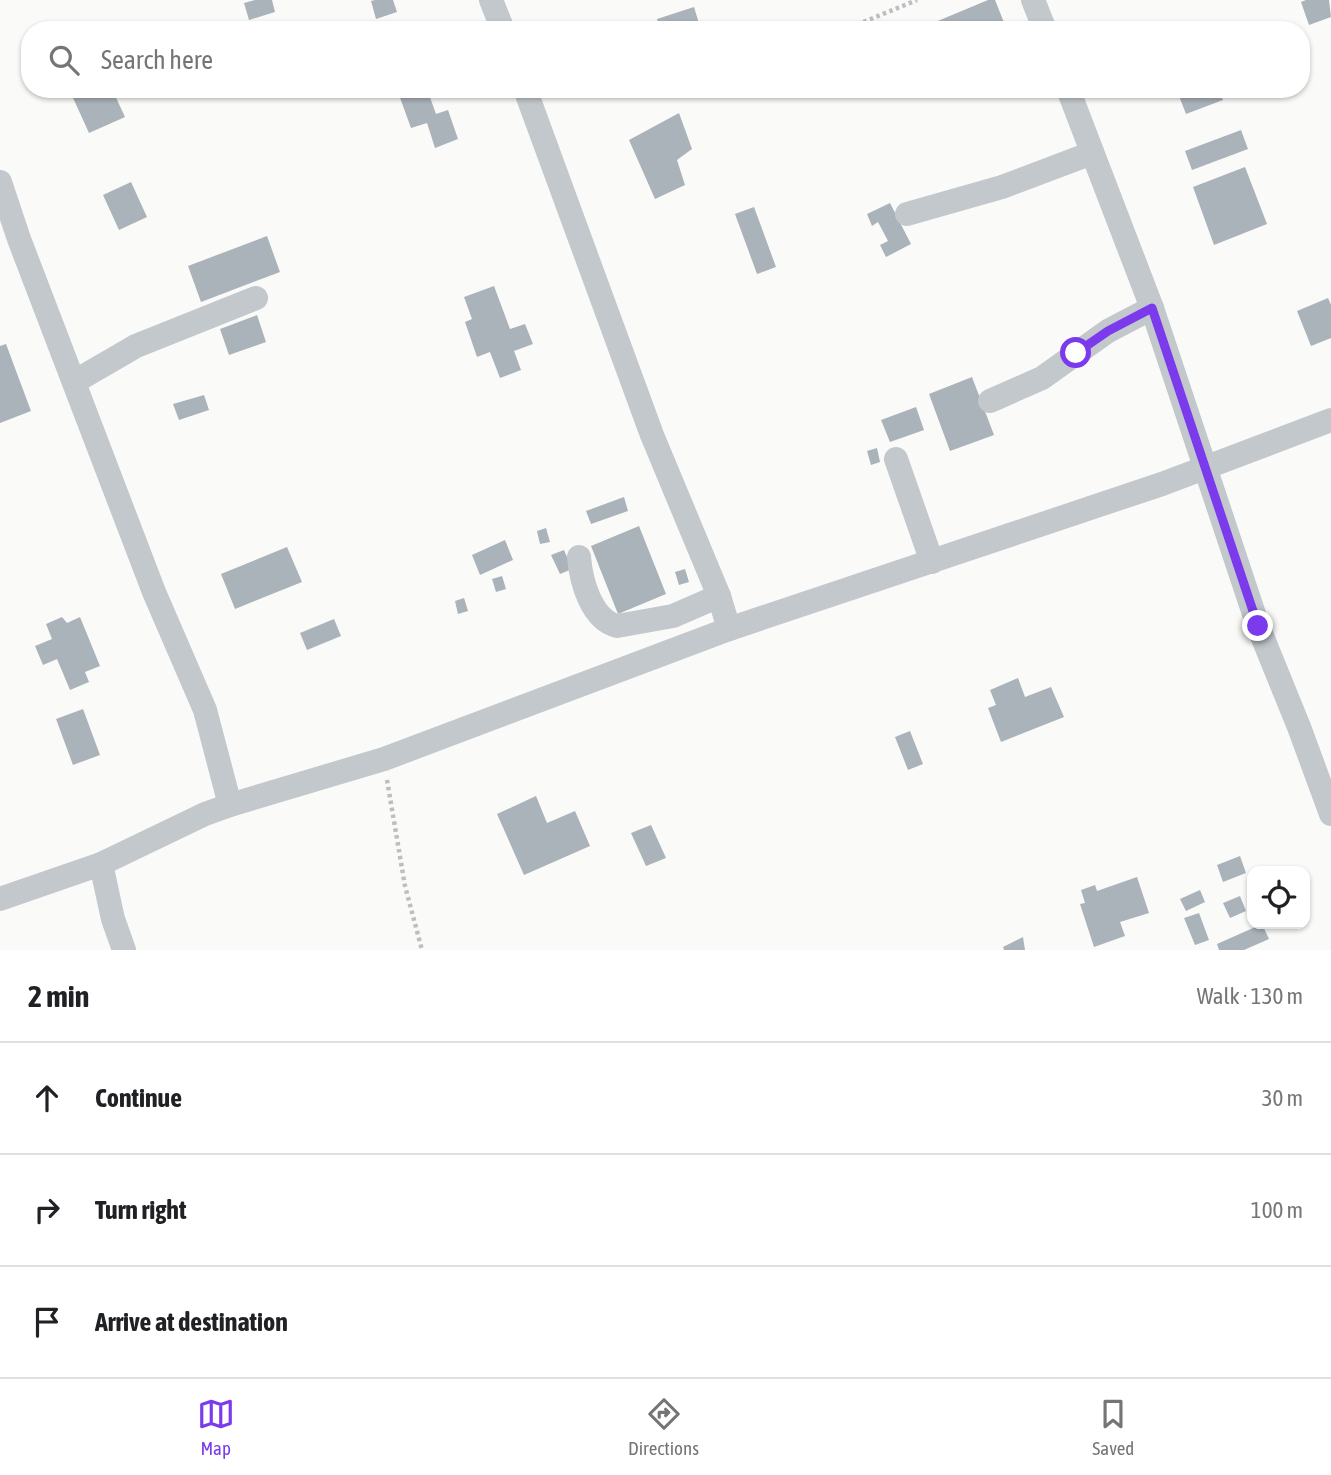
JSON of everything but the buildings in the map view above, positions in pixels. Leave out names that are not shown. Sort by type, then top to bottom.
[{"type":"street","points":[[491,0],[499,21]]},
{"type":"street","points":[[1033,0],[1041,21]]},
{"type":"street","points":[[528,98],[652,435],[719,596],[729,629]]},
{"type":"street","points":[[1071,98],[1152,308],[1258,626],[1331,814]]},
{"type":"street","points":[[907,214],[1002,187],[1092,153]]},
{"type":"street","points":[[0,182],[19,239],[154,592],[205,710],[230,805]]},
{"type":"street","points":[[74,382],[136,346],[257,298]]},
{"type":"street","points":[[990,401],[1042,378],[1108,331],[1152,308]]},
{"type":"street","points":[[0,900],[101,864],[205,814],[384,759],[729,629],[1162,484],[1331,420]]},
{"type":"street","points":[[895,459],[932,562]]},
{"type":"street","points":[[579,558],[590,600],[611,625],[622,626],[673,616],[719,596]]},
{"type":"street","points":[[101,864],[113,919],[124,950]]},
{"type":"path","points":[[866,21],[917,0]]},
{"type":"path","points":[[384,759],[405,886],[422,950]]},
{"type":"route","points":[[1076,353],[1108,331],[1152,308],[1258,626]]}]
